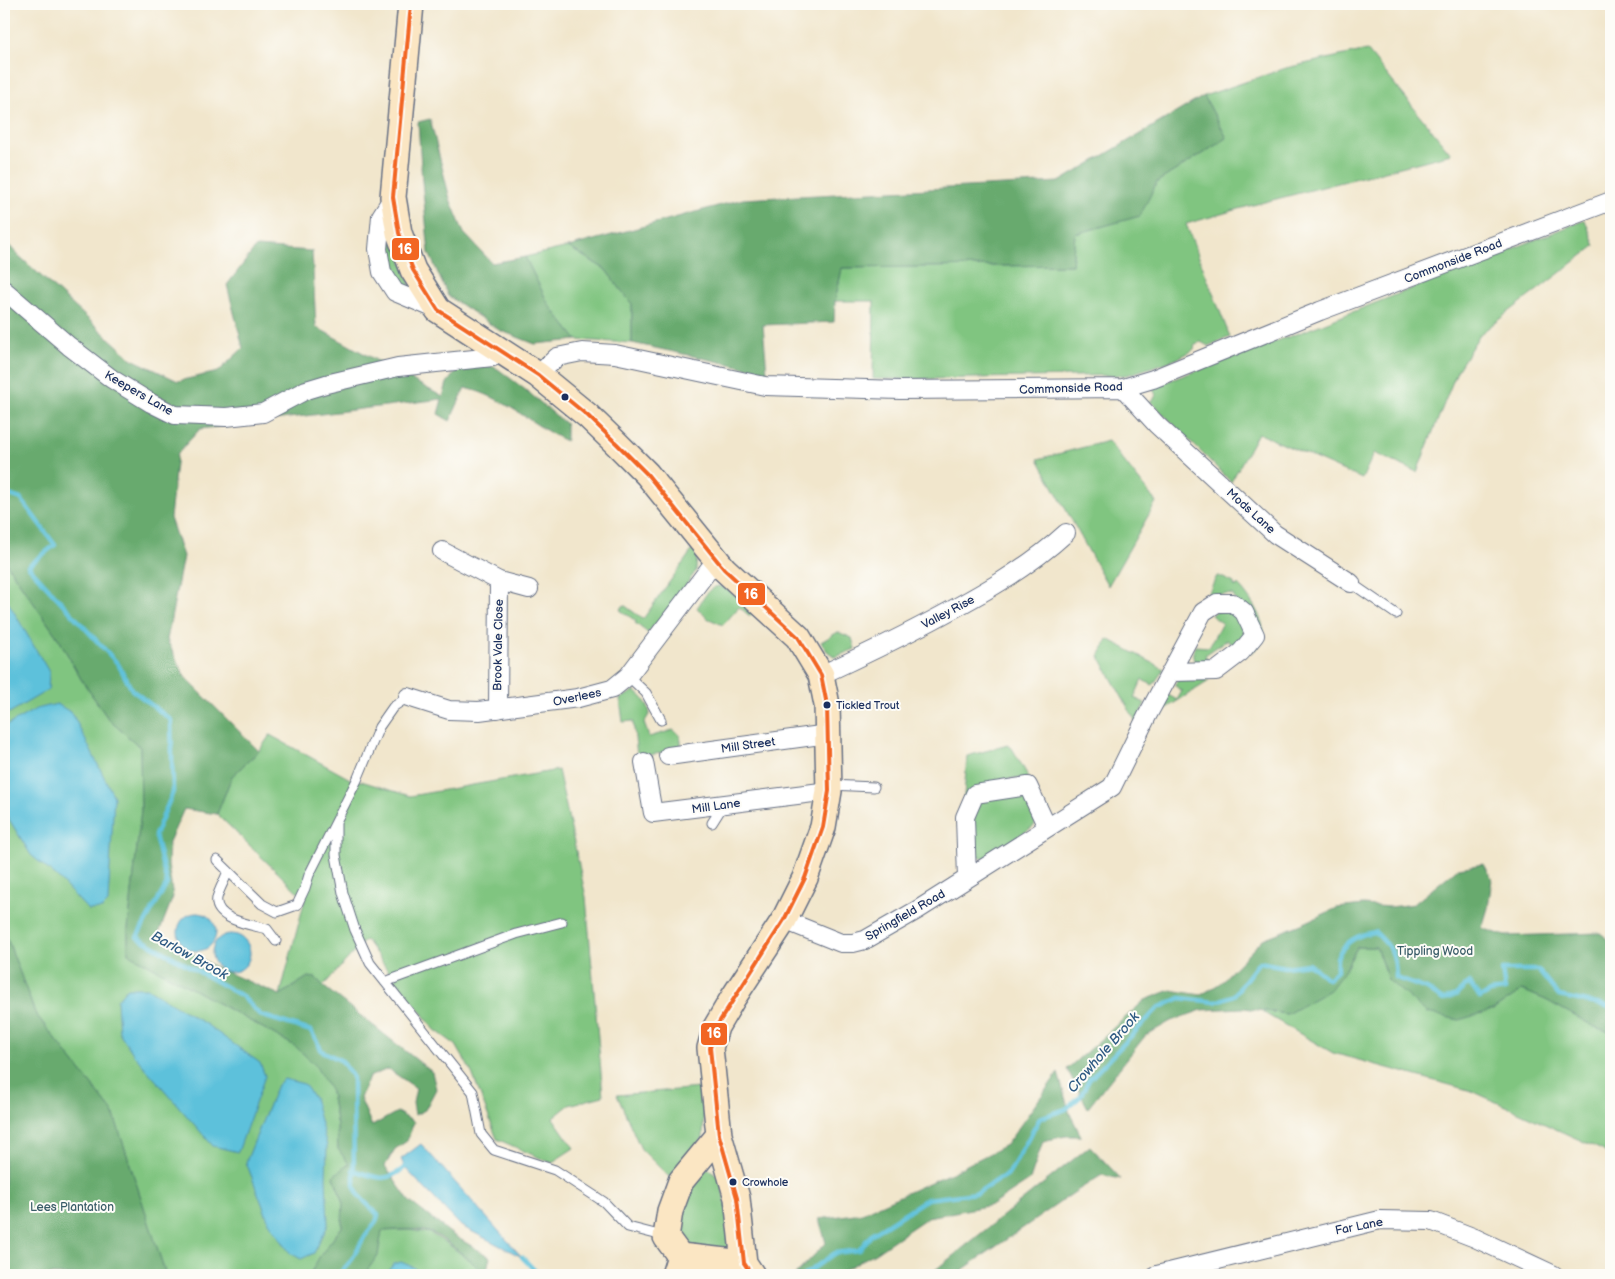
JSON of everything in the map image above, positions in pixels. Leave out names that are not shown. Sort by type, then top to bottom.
[{"type":"main road","points":[[411,4],[393,197],[399,233],[413,270],[438,310],[538,375],[588,416],[647,474],[716,560],[798,637],[821,675],[827,705],[829,788],[823,827],[805,878],[784,920],[716,1027],[710,1048],[719,1136],[737,1198],[748,1269],[673,1256],[670,1211],[681,1181],[719,1136]]},
{"type":"street","name":"Commonside Road","points":[[538,375],[557,357],[582,352],[615,354],[765,386],[900,390],[1123,388],[1153,379],[1330,308],[1611,201]]},
{"type":"street","name":"Keepers Lane","points":[[4,290],[69,346],[112,379],[175,415],[226,417],[263,413],[306,390],[326,384],[398,367],[493,357],[499,348]]},
{"type":"street","name":"Mods Lane","points":[[1123,388],[1157,425],[1275,534],[1351,583]]},
{"type":"street","name":"Valley Rise","points":[[821,675],[869,653],[971,601],[995,586],[1066,532]]},
{"type":"street","name":"Brook Vale Close","points":[[442,551],[499,580],[529,590]]},
{"type":"street","name":"Overlees","points":[[408,697],[449,710],[479,711],[578,698],[612,689],[628,676],[716,560]]},
{"type":"street","name":"Brook Vale Close","points":[[498,709],[499,580]]},
{"type":"street","name":"Springfield Road","points":[[784,920],[841,943],[865,940],[919,909],[1112,787],[1147,716],[1190,635],[1206,610],[1217,602],[1233,603],[1244,612],[1254,635],[1241,652],[1216,670],[1171,672]]},
{"type":"street","name":"Mill Street","points":[[668,756],[828,734]]},
{"type":"street","name":"Mill Lane","points":[[644,762],[653,813],[829,788]]},
{"type":"street","points":[[968,878],[965,817],[975,794],[1028,786],[1047,827]]},
{"type":"street","name":"Far Lane","points":[[1158,1275],[1380,1220],[1431,1221],[1475,1238],[1554,1275]]},
{"type":"lane","name":"Mods Lane","points":[[1351,583],[1396,614]]},
{"type":"lane","points":[[628,676],[646,693],[661,720]]},
{"type":"lane","points":[[217,860],[262,904],[277,912],[297,904],[306,888],[309,875],[357,780],[378,727],[393,707],[408,697]]},
{"type":"lane","points":[[829,788],[874,787]]},
{"type":"lane","points":[[712,823],[724,804]]},
{"type":"lane","points":[[336,822],[336,855],[343,893],[355,930],[370,963],[474,1092],[481,1134],[494,1150],[555,1170],[604,1202],[628,1227],[673,1256]]},
{"type":"lane","points":[[228,871],[217,900],[219,909],[231,920],[268,929],[276,941]]},
{"type":"lane","points":[[386,982],[516,934],[562,922]]},
{"type":"green space","points":[[1367,50],[1451,154],[1186,224],[1230,337],[1208,346],[1201,342],[1195,344],[1192,351],[1174,360],[1127,375],[873,379],[874,301],[835,301],[842,268],[1072,265],[1075,234],[1139,216],[1157,182],[1227,138],[1204,96],[1286,68]]},
{"type":"green space","points":[[1204,96],[1227,138],[1157,182],[1140,216],[1075,234],[1072,265],[842,268],[835,301],[834,322],[763,325],[767,372],[632,343],[632,304],[605,269],[568,247],[743,199],[1059,182]]},
{"type":"green space","points":[[430,119],[450,199],[464,233],[492,263],[525,257],[549,305],[577,340],[535,344],[499,330],[448,296],[429,253],[418,122]]},
{"type":"green space","points":[[1585,220],[1595,246],[1480,334],[1457,371],[1417,472],[1374,453],[1362,479],[1258,433],[1231,482],[1150,401],[1156,395],[1152,387],[1307,330]]},
{"type":"green space","points":[[388,221],[413,293],[397,277],[390,261],[387,244]]},
{"type":"green space","points":[[4,240],[132,359],[178,381],[218,372],[243,348],[227,285],[256,247],[312,251],[316,327],[443,397],[447,383],[460,366],[491,366],[498,369],[527,391],[566,424],[566,441],[492,397],[465,388],[450,421],[438,414],[442,399],[200,429],[177,454],[170,518],[183,556],[167,640],[185,677],[259,751],[232,776],[217,814],[184,809],[169,842],[168,865],[173,897],[159,933],[217,968],[280,995],[308,977],[316,978],[323,986],[432,1072],[436,1089],[425,1110],[415,1115],[413,1103],[416,1088],[388,1069],[369,1077],[360,1098],[372,1126],[397,1112],[414,1122],[407,1141],[395,1149],[385,1166],[409,1201],[453,1235],[490,1257],[486,1274],[435,1235],[429,1232],[406,1230],[382,1231],[378,1255],[364,1275],[312,1275],[311,1272],[320,1256],[342,1227],[343,1200],[333,1176],[349,1164],[338,1149],[337,1126],[331,1092],[315,1065],[295,1046],[128,953],[128,929],[141,810],[140,747],[109,720],[81,679],[60,641],[4,560]]},
{"type":"green space","points":[[568,247],[605,269],[632,304],[632,343],[577,340],[549,305],[525,257]]},
{"type":"green space","points":[[1108,441],[1156,502],[1108,586],[1038,459]]},
{"type":"green space","points":[[693,549],[697,556],[696,571],[660,621],[648,633],[635,623],[636,621],[620,610],[624,605],[643,619]]},
{"type":"green space","points":[[4,560],[60,641],[81,679],[109,720],[140,747],[141,810],[128,929],[128,953],[295,1046],[316,1065],[330,1088],[337,1126],[338,1149],[349,1164],[333,1176],[343,1200],[342,1227],[320,1256],[311,1272],[312,1275],[166,1275],[113,1112],[35,1013],[4,930]]},
{"type":"green space","points":[[1217,576],[1234,583],[1234,586],[1237,587],[1238,585],[1252,602],[1260,617],[1264,632],[1263,638],[1257,648],[1251,653],[1256,646],[1233,595],[1225,594],[1204,602]]},
{"type":"green space","points":[[719,586],[729,590],[755,611],[750,616],[739,607],[723,625],[707,618],[697,608],[709,591]]},
{"type":"green space","points":[[1228,610],[1240,618],[1245,636],[1237,648],[1227,640],[1205,655],[1210,665],[1196,664],[1193,655],[1195,646],[1209,647],[1222,623],[1211,615],[1215,612]]},
{"type":"green space","points":[[838,632],[852,638],[855,649],[835,657],[827,651],[821,642]]},
{"type":"green space","points":[[1108,639],[1164,669],[1153,685],[1142,680],[1134,698],[1145,703],[1136,722],[1099,656]]},
{"type":"green space","points":[[1195,678],[1209,681],[1160,712],[1168,695],[1177,700],[1182,691],[1174,685],[1179,679]]},
{"type":"green space","points":[[634,691],[640,695],[648,706],[650,713],[644,723],[649,737],[673,730],[680,735],[682,749],[650,755],[637,755],[633,721],[623,722],[620,699]]},
{"type":"green space","points":[[270,735],[352,780],[410,796],[558,770],[586,897],[603,1096],[569,1105],[553,1118],[574,1148],[551,1163],[497,1139],[472,1073],[456,1045],[435,1030],[367,941],[365,940],[323,986],[316,978],[308,977],[280,995],[305,899],[217,814],[232,776],[259,751]]},
{"type":"green space","points":[[1008,745],[1012,748],[1028,776],[1026,779],[1014,778],[981,786],[965,798],[967,756]]},
{"type":"green space","points":[[1022,792],[1037,819],[1034,826],[985,859],[975,856],[972,851],[975,806],[979,800]]},
{"type":"green space","name":"Tippling Wood","points":[[1484,864],[1492,879],[1488,908],[1482,928],[1505,936],[1600,933],[1611,941],[1611,1032],[1597,1028],[1546,1000],[1522,990],[1493,1010],[1459,1020],[1427,1013],[1388,980],[1376,947],[1357,947],[1345,970],[1330,990],[1287,1014],[1243,1008],[1202,1010],[1171,1021],[1145,1036],[1088,1108],[1067,1069],[1145,1000],[1171,990],[1201,995],[1219,984],[1263,939],[1337,908],[1363,905],[1390,907],[1414,904],[1458,868]]},
{"type":"green space","name":"Lees Plantation","points":[[4,930],[35,1013],[113,1112],[166,1275],[4,1275]]},
{"type":"green space","points":[[1357,947],[1376,947],[1388,980],[1493,1010],[1522,990],[1546,1000],[1597,1028],[1611,1032],[1611,1157],[1602,1150],[1472,1091],[1333,1053],[1259,1010],[1287,1014],[1345,970]]},
{"type":"green space","points":[[1058,1073],[1070,1114],[1081,1136],[1066,1136],[1043,1141],[1030,1180],[992,1205],[928,1217],[875,1253],[835,1275],[795,1275],[826,1243],[819,1219],[862,1213],[953,1172],[1006,1145]]},
{"type":"green space","points":[[699,1088],[702,1092],[704,1107],[703,1138],[670,1178],[641,1149],[617,1095]]},
{"type":"green space","points":[[1090,1146],[1121,1179],[1102,1175],[955,1275],[929,1275]]},
{"type":"green space","points":[[704,1169],[709,1169],[720,1177],[732,1235],[731,1251],[699,1248],[685,1242],[678,1233],[676,1223],[678,1212]]},
{"type":"green space","points":[[409,1230],[430,1233],[489,1275],[364,1275],[378,1255],[381,1231]]},
{"type":"water","points":[[4,595],[49,672],[48,690],[4,716]]},
{"type":"water","points":[[57,704],[72,713],[114,797],[108,903],[102,909],[88,910],[57,877],[31,855],[4,811],[4,727],[36,709]]},
{"type":"water","points":[[197,913],[210,919],[216,932],[210,945],[197,951],[184,945],[178,932],[184,919]]},
{"type":"water","points":[[231,934],[244,940],[250,953],[244,966],[231,972],[218,966],[212,953],[218,940]]},
{"type":"water","points":[[127,988],[147,988],[207,1025],[260,1063],[265,1076],[238,1152],[213,1146],[134,1055],[119,1032],[117,1000]]},
{"type":"water","points":[[284,1079],[304,1084],[314,1098],[327,1146],[328,1225],[314,1253],[301,1259],[290,1253],[269,1222],[246,1162],[277,1085]]},
{"type":"water","points":[[421,1144],[522,1257],[461,1226],[405,1168],[401,1159]]},
{"type":"water","points":[[401,1262],[415,1268],[414,1275],[384,1275],[394,1264]]},
{"type":"waterway","name":"Barlow Brook","points":[[4,493],[21,499],[55,545],[28,566],[118,664],[132,690],[171,720],[173,792],[155,835],[167,884],[137,937],[242,996],[260,1015],[311,1031],[322,1051],[342,1061],[353,1078],[354,1185],[359,1196],[378,1215],[376,1222],[365,1236],[350,1262],[338,1275]]},
{"type":"waterway","name":"Crowhole Brook","points":[[804,1275],[835,1253],[859,1250],[872,1234],[927,1199],[977,1193],[1009,1173],[1040,1118],[1066,1109],[1080,1097],[1089,1080],[1158,1008],[1180,998],[1215,1002],[1234,995],[1259,962],[1285,967],[1309,964],[1328,979],[1337,971],[1337,957],[1341,950],[1359,936],[1375,932],[1392,952],[1396,978],[1427,989],[1443,1000],[1456,995],[1469,983],[1480,998],[1490,992],[1505,990],[1502,970],[1538,970],[1559,996],[1611,1007]]},
{"type":"waterway","points":[[353,1170],[374,1177],[385,1178],[404,1168]]},
{"type":"waterway","points":[[522,1257],[539,1275]]},
{"type":"transit line","name":"16","points":[[411,4],[393,197],[399,233],[413,270],[438,310],[538,375],[588,416],[617,444],[647,474],[724,569],[798,637],[821,675],[827,705],[829,791],[823,827],[805,878],[784,920],[716,1027],[710,1048],[719,1135],[737,1198],[744,1263],[752,1275]]},
{"type":"place","name":"Tickled Trout","points":[[827,705]]},
{"type":"place","name":"Crowhole","points":[[733,1182]]}]
